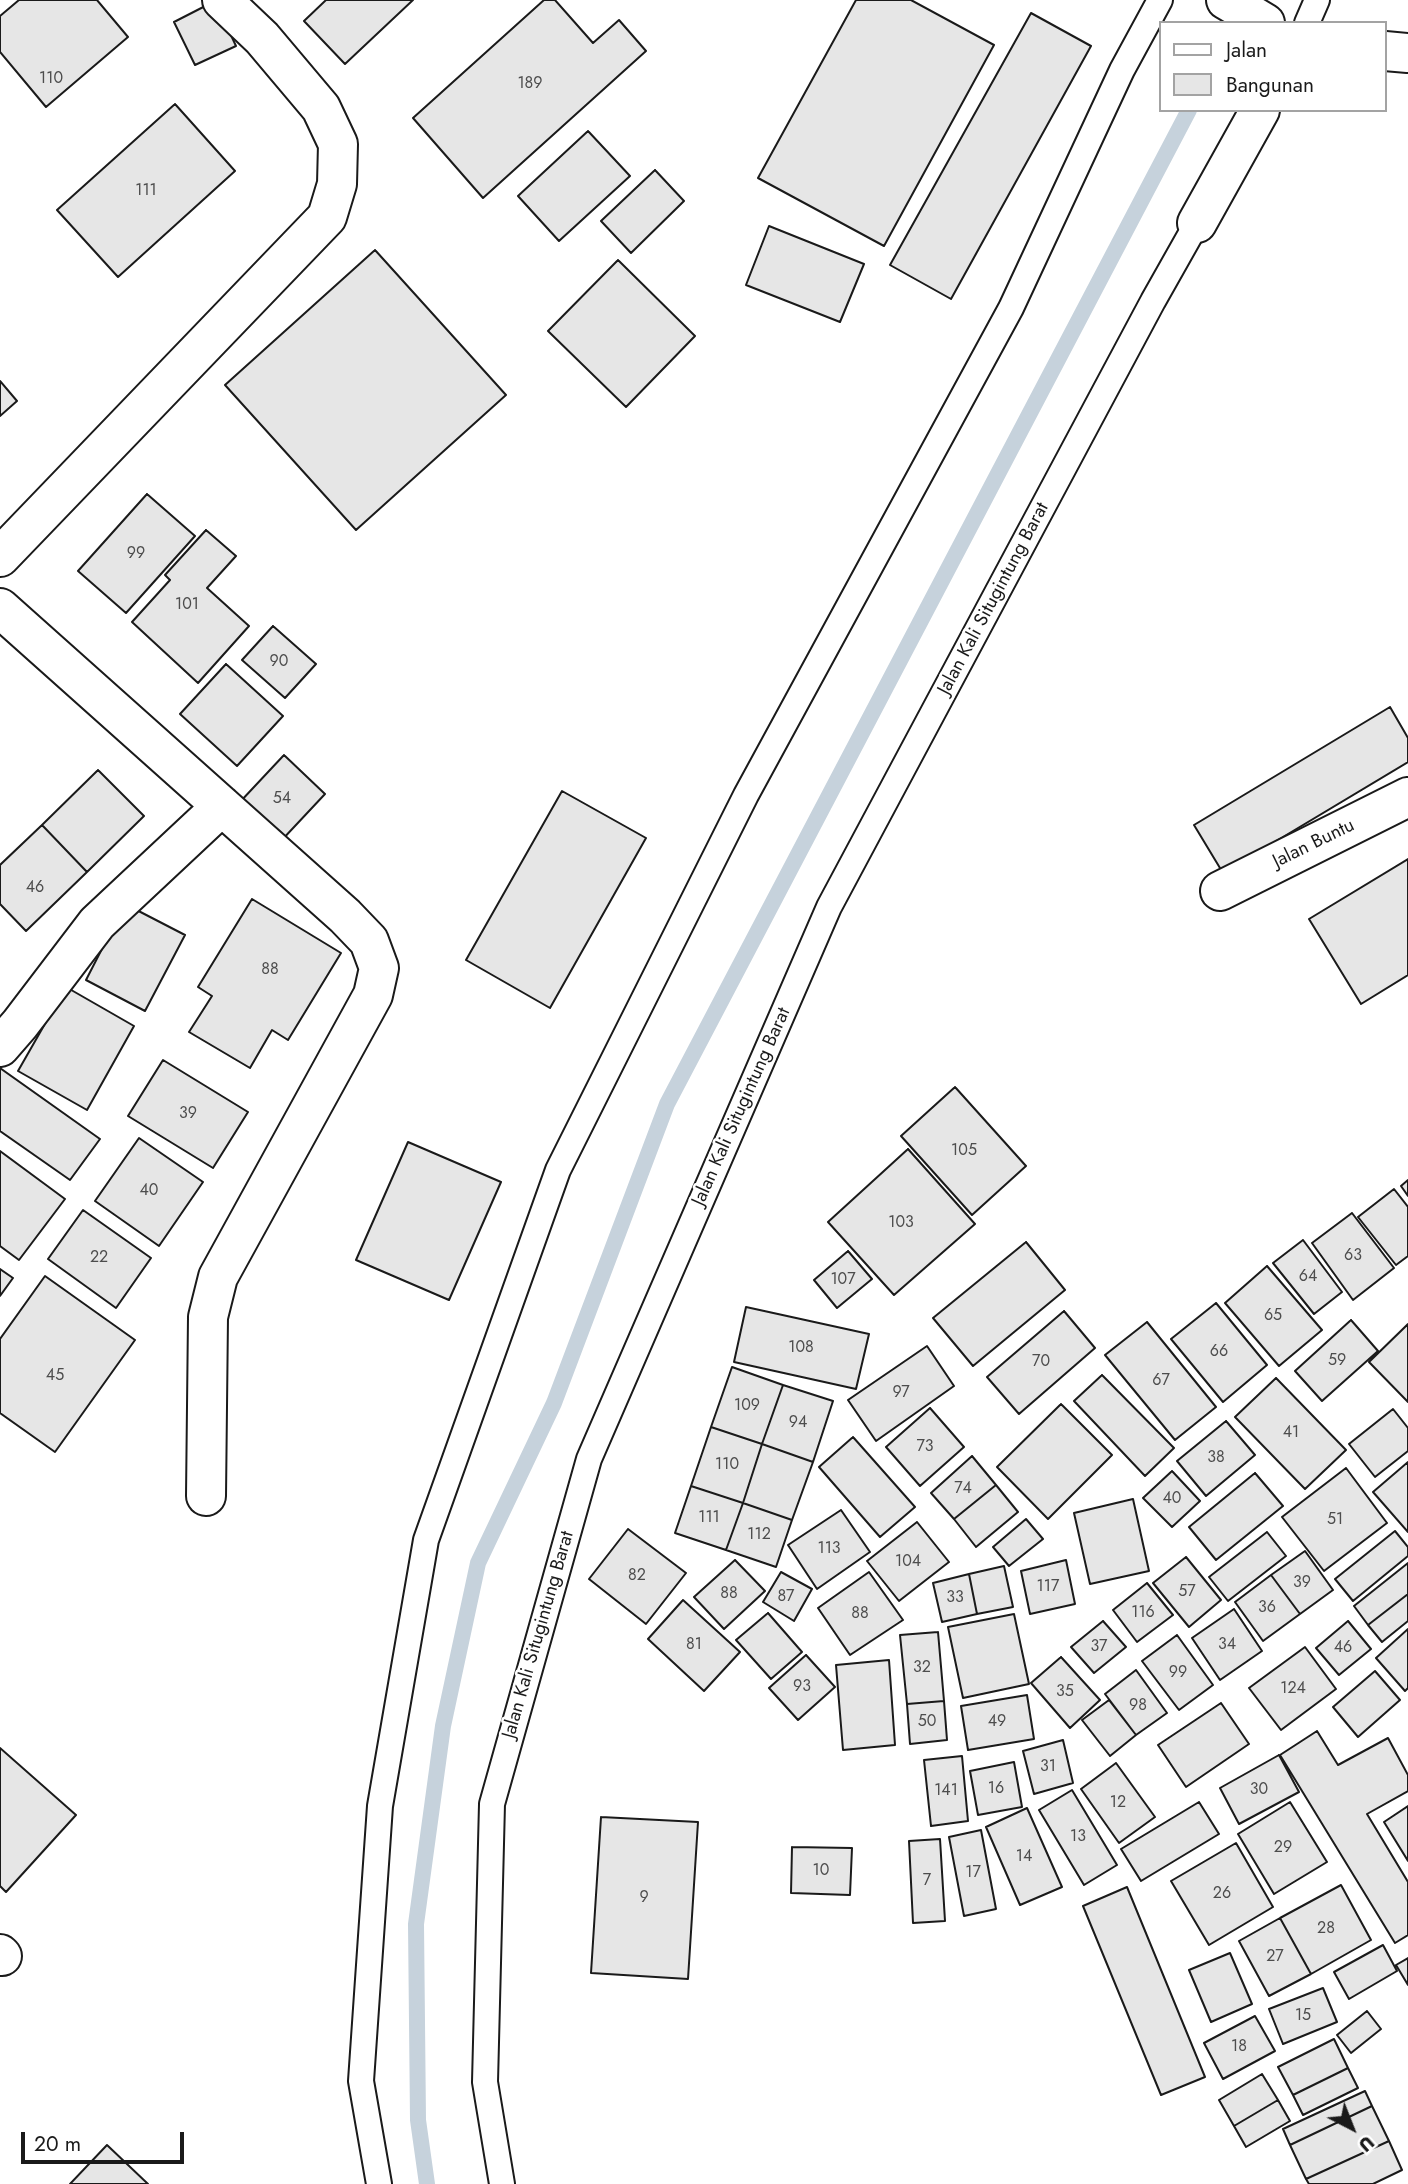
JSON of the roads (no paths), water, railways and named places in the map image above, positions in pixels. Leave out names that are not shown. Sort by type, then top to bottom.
[{"type":"street","points":[[0,558],[327,217],[337,184],[338,144],[321,108],[262,38],[222,0]]},
{"type":"street","points":[[1226,0],[1262,21]]},
{"type":"street","points":[[1387,51],[1408,53]]},
{"type":"street","name":"Jalan Kali Situgintung Barat","points":[[1198,223],[1259,112]]},
{"type":"street","points":[[0,608],[345,916],[369,941],[379,968],[373,995],[218,1277],[208,1317],[206,1496]]},
{"type":"street","name":"Jalan Buntu","points":[[1220,891],[1408,797]]},
{"type":"street","points":[[0,1047],[97,923],[222,806]]},
{"type":"lane","points":[[379,2184],[361,2081],[380,1806],[426,1540],[558,1170],[746,795],[1011,307],[1122,70],[1160,0]]},
{"type":"lane","points":[[1308,21],[1317,0]]},
{"type":"lane","name":"Jalan Kali Situgintung Barat","points":[[502,2184],[485,2082],[492,1804],[589,1459],[829,907],[1153,301],[1198,223]]},
{"type":"waterway","points":[[427,2184],[418,2120],[416,1924],[443,1726],[478,1563],[554,1403],[667,1104],[1188,112]]}]
